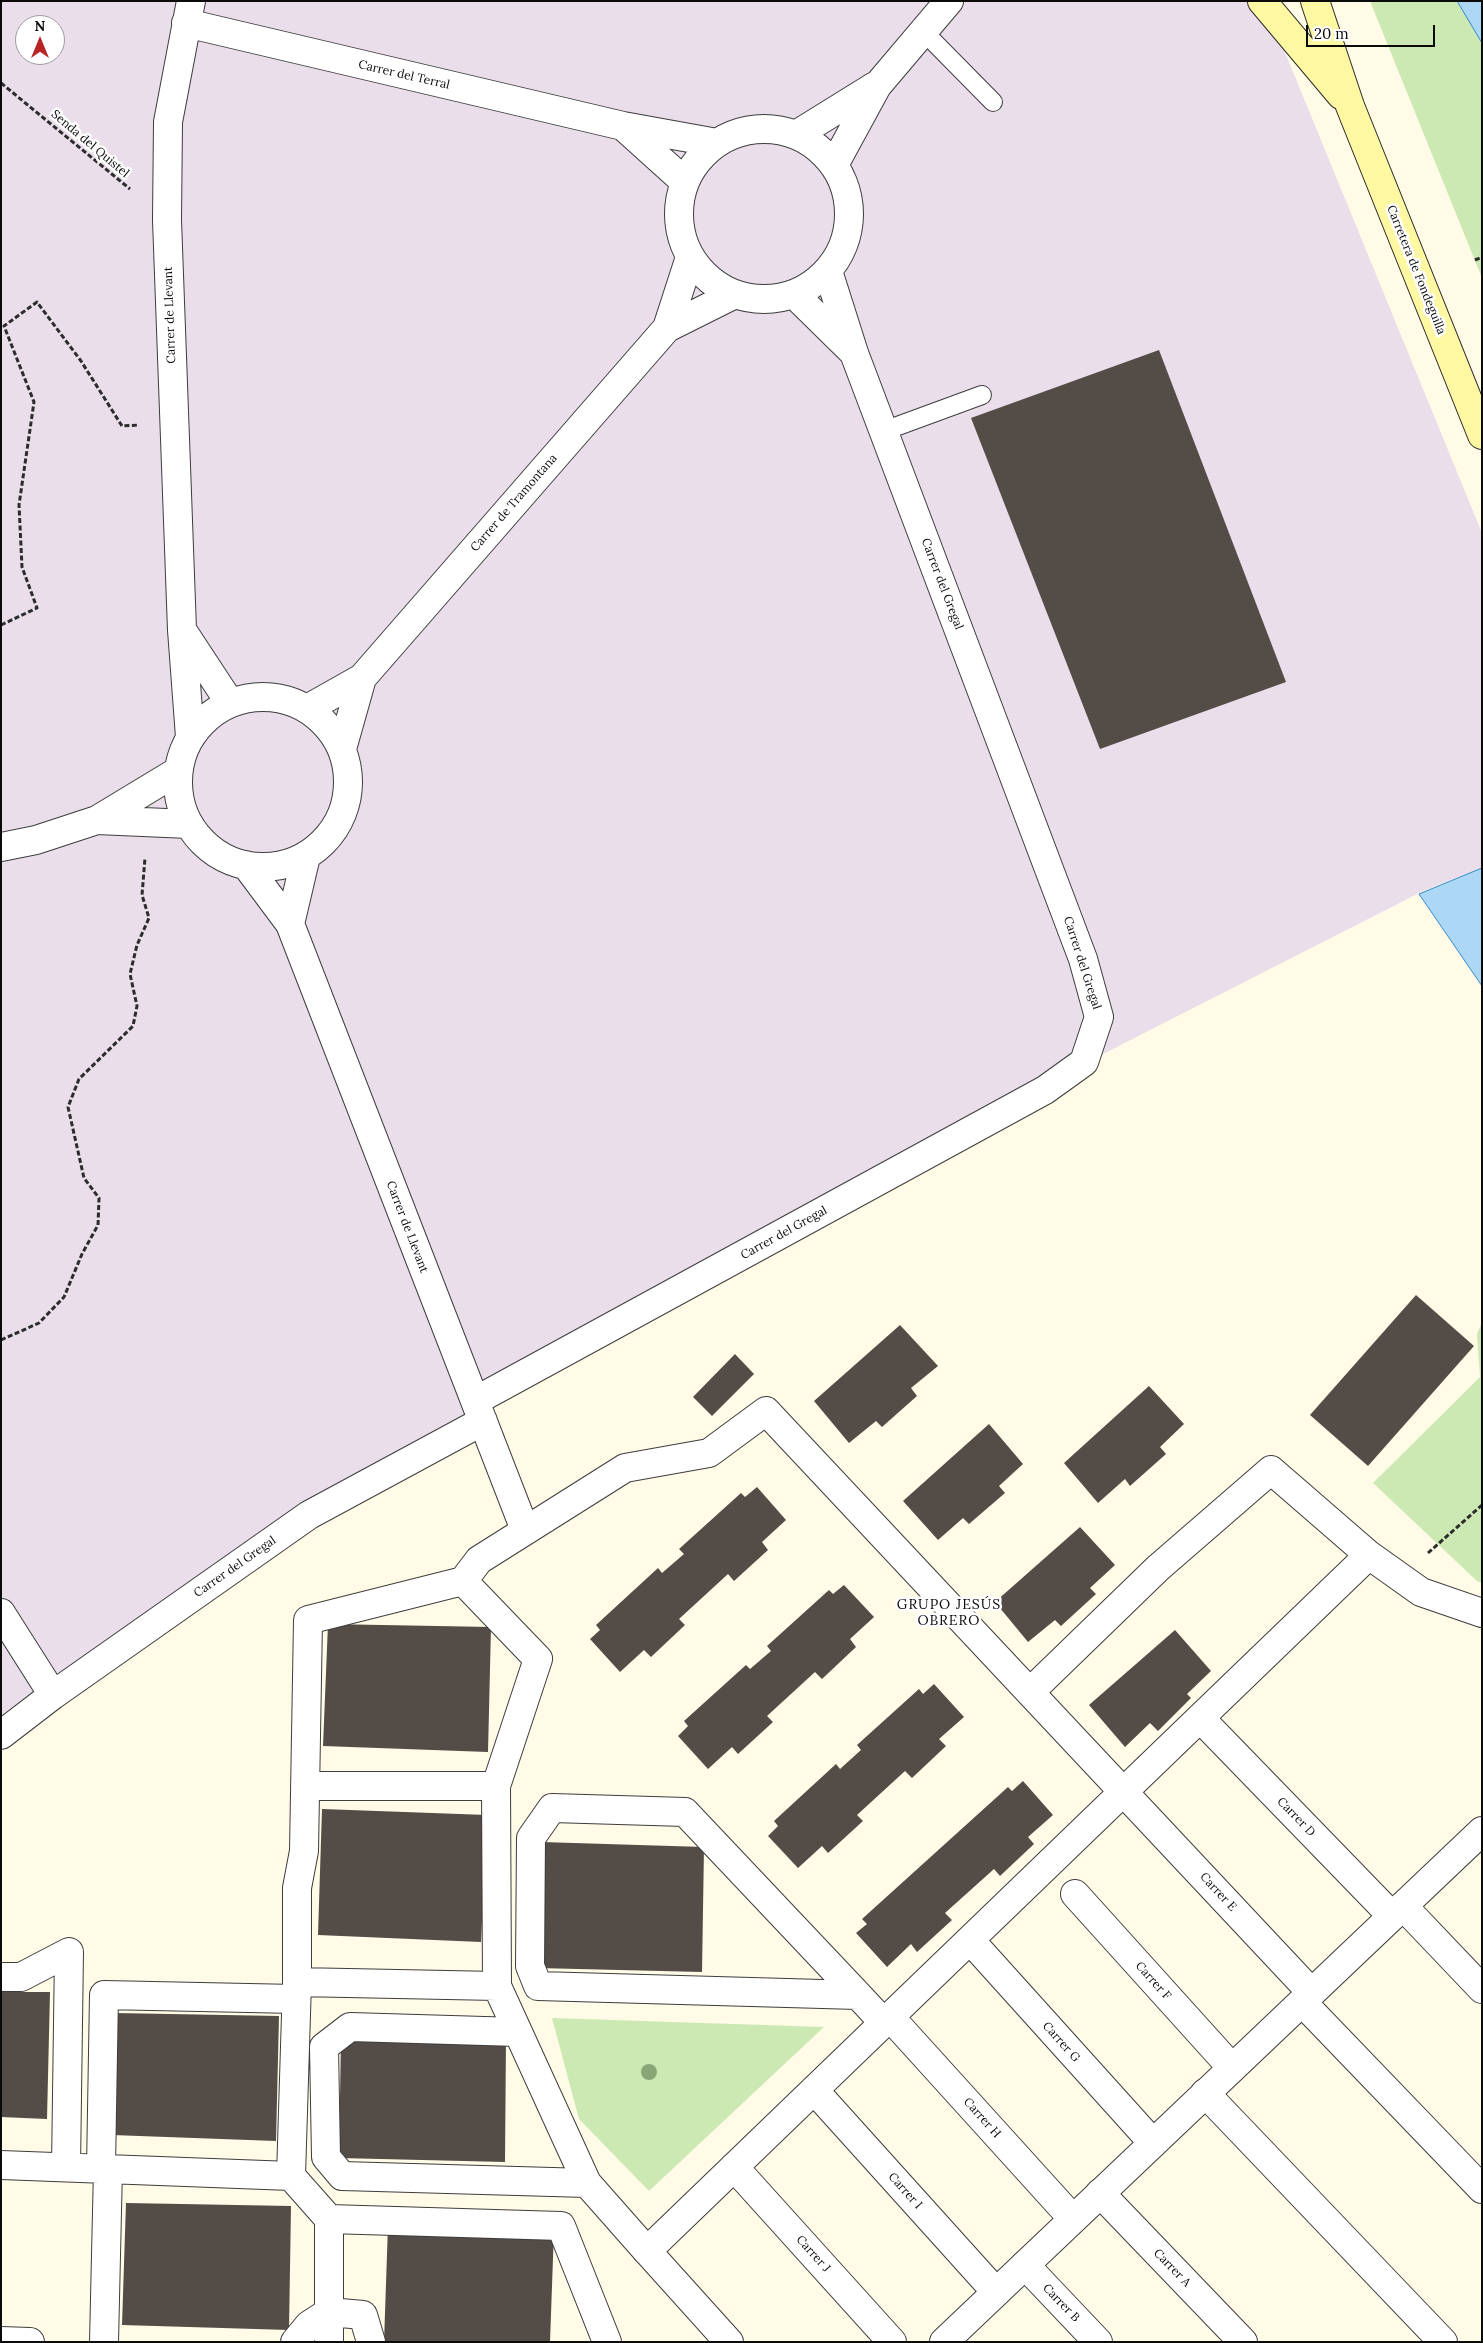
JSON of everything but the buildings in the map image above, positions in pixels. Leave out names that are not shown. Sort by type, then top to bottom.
[{"type":"main road","name":"Carretera de Fondeguilla","points":[[1262,1],[1350,106]]},
{"type":"main road","name":"Carretera de Fondeguilla","points":[[1315,1],[1350,106],[1482,435]]},
{"type":"street","points":[[834,165],[877,86],[949,1]]},
{"type":"street","name":"Carrer del Terral","points":[[188,12],[623,126],[717,143]]},
{"type":"street","name":"Carrer de Llevant","points":[[188,12],[168,122],[166,220],[182,630],[190,737]]},
{"type":"street","points":[[796,135],[877,86]]},
{"type":"street","name":"Carrer del Terral","points":[[623,126],[684,181]]},
{"type":"street","points":[[769,128],[796,135],[817,147],[834,165],[845,185],[850,208],[848,232],[828,271],[812,285],[794,294],[764,299],[735,294],[709,280],[690,257],[680,233],[678,207],[684,181],[698,159],[717,143],[742,131],[769,128]]},
{"type":"street","name":"Carrer de Tramontana","points":[[667,328],[690,257]]},
{"type":"street","name":"Carrer del Gregal","points":[[1,1735],[53,1695],[310,1516],[479,1411],[1046,1090],[1084,1062],[1099,1016],[1083,959],[854,353],[828,271]]},
{"type":"street","name":"Carrer de Tramontana","points":[[307,709],[362,678],[667,328],[735,294]]},
{"type":"street","name":"Carrer del Gregal","points":[[794,294],[854,353]]},
{"type":"street","points":[[182,630],[230,703]]},
{"type":"street","name":"Carrer de Tramontana","points":[[342,749],[362,678]]},
{"type":"street","points":[[256,696],[282,699],[307,709],[328,726],[342,749],[348,773],[347,798],[339,820],[325,840],[306,856],[287,864],[267,867],[246,865],[223,858],[203,843],[188,824],[179,798],[178,771],[182,753],[190,737],[207,717],[230,703],[256,696]]},
{"type":"street","points":[[1,848],[36,840],[97,820],[178,771]]},
{"type":"street","points":[[97,820],[188,824]]},
{"type":"street","points":[[290,924],[306,856]]},
{"type":"street","name":"Carrer de Llevant","points":[[246,865],[290,924],[525,1530]]},
{"type":"street","name":"Carrer E","points":[[525,1530],[625,1468],[709,1454],[766,1411],[1124,1792],[1482,2189]]},
{"type":"street","points":[[1030,1692],[1158,1568],[1271,1470],[1369,1555],[1421,1592],[1482,1613]]},
{"type":"street","points":[[329,2342],[329,2219],[291,2176],[297,1888],[304,1850],[308,1620],[463,1581],[479,1560],[525,1530]]},
{"type":"street","points":[[648,2251],[1369,1555]]},
{"type":"street","points":[[463,1581],[538,1660],[496,1786],[497,1986],[587,2183],[729,2342]]},
{"type":"street","points":[[1,1613],[53,1695]]},
{"type":"street","name":"Carrer D","points":[[1200,1718],[1398,1911],[1482,1989]]},
{"type":"street","points":[[305,1786],[496,1786]]},
{"type":"street","name":"Carrer H","points":[[858,1995],[538,1986],[530,1966],[531,1838],[552,1808],[685,1812],[858,1995],[887,2020],[1073,2219]]},
{"type":"street","points":[[946,2341],[1482,1831]]},
{"type":"street","name":"Carrer F","points":[[1075,1894],[1232,2068]]},
{"type":"street","name":"Carrer G","points":[[970,1940],[1153,2144]]},
{"type":"street","points":[[1,1978],[21,1977],[69,1952],[66,2167]]},
{"type":"street","points":[[104,2342],[104,1994],[497,1986]]},
{"type":"street","points":[[518,2032],[350,2027],[324,2046],[326,2157],[342,2176],[587,2183]]},
{"type":"street","name":"Carrer I","points":[[814,2090],[996,2292]]},
{"type":"street","points":[[1205,2093],[1443,2342]]},
{"type":"street","points":[[1,2165],[291,2176]]},
{"type":"street","name":"Carrer J","points":[[734,2167],[892,2342]]},
{"type":"street","name":"Carrer A","points":[[1100,2193],[1243,2342]]},
{"type":"street","points":[[329,2219],[561,2226],[607,2342]]},
{"type":"street","name":"Carrer B","points":[[1025,2265],[1098,2342]]},
{"type":"street","points":[[295,2342],[309,2325],[329,2312],[363,2315],[371,2342]]},
{"type":"street","points":[[1,2341],[30,2342]]},
{"type":"lane","points":[[923,31],[993,102]]},
{"type":"lane","points":[[884,431],[982,395]]},
{"type":"path","name":"Senda del Quistel","points":[[1,84],[166,220]]},
{"type":"path","points":[[1475,260],[1482,257]]},
{"type":"path","points":[[1,624],[37,608],[22,567],[19,505],[34,402],[4,326],[37,302],[81,361],[122,426],[174,425]]},
{"type":"path","points":[[1,1340],[39,1323],[64,1297],[82,1254],[98,1225],[99,1198],[84,1178],[68,1107],[79,1079],[133,1026],[137,1006],[130,974],[137,944],[150,918],[142,895],[148,823]]},
{"type":"path","points":[[1425,1556],[1482,1505]]},
{"type":"shaded area","points":[[1,1],[1264,1],[1482,533],[1482,868],[1425,890],[1056,1078],[517,1379],[1,1742]]},
{"type":"green space","points":[[1370,1],[1457,1],[1482,43],[1482,278]]},
{"type":"green space","points":[[1482,1322],[1482,1583],[1477,1581],[1373,1483],[1480,1377],[1477,1334]]},
{"type":"green space","points":[[552,2018],[824,2027],[649,2191],[579,2119]]},
{"type":"water","points":[[1457,1],[1482,1],[1482,43]]},
{"type":"water","points":[[1482,868],[1482,986],[1419,894]]},
{"type":"district","name":"GRUPO JESÚS OBRERO","points":[[949,1614]]}]
